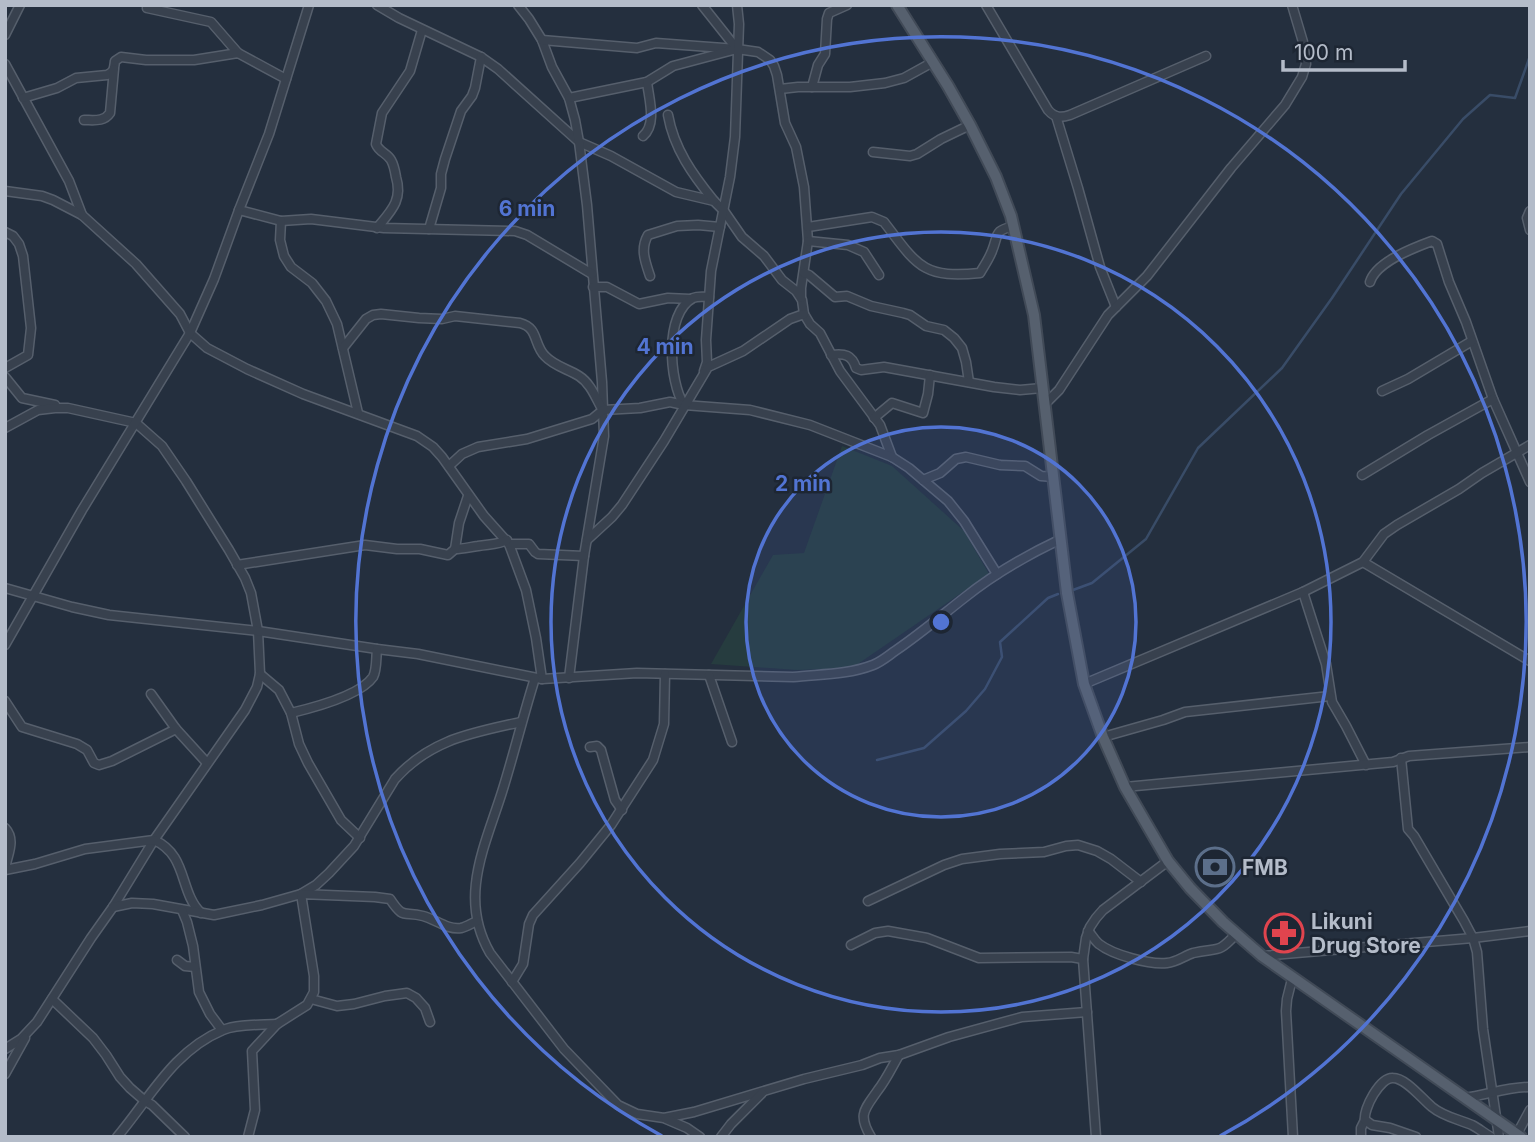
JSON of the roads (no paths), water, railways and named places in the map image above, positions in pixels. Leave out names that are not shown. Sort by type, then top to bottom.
[{"type":"main road","points":[[897,5],[971,124],[996,177],[1014,226],[1034,315],[1067,593],[1084,684],[1125,788],[1168,860],[1189,888],[1236,934],[1292,979],[1519,1135]]},
{"type":"street","points":[[5,35],[20,5]]},
{"type":"street","points":[[148,5],[147,8],[211,22],[238,53],[286,79]]},
{"type":"street","points":[[5,645],[190,333],[214,279],[269,134],[310,5]]},
{"type":"street","points":[[377,5],[422,30],[481,57],[579,142],[611,156],[676,192],[714,201]]},
{"type":"street","points":[[518,5],[542,40],[552,67],[569,98],[579,142],[602,382],[604,436],[584,556],[569,678]]},
{"type":"street","points":[[702,5],[737,49]]},
{"type":"street","points":[[705,371],[711,271],[724,211],[735,137],[739,24],[737,5]]},
{"type":"street","points":[[813,87],[818,65],[825,54],[829,13],[847,5]]},
{"type":"street","points":[[986,5],[1048,110],[1056,116],[1064,117],[1206,56]]},
{"type":"street","points":[[1045,404],[1059,390],[1115,307],[1147,276],[1284,105],[1302,77],[1306,56],[1292,5]]},
{"type":"street","points":[[377,228],[394,208],[399,193],[392,162],[376,147],[382,113],[410,71],[422,30]]},
{"type":"street","points":[[542,40],[637,48],[656,43],[737,49],[758,52],[770,60],[774,66],[786,123],[793,139],[802,177],[808,227],[801,288],[804,314],[820,333],[840,370],[880,425],[892,457]]},
{"type":"street","points":[[569,98],[647,82],[673,66],[737,49]]},
{"type":"street","points":[[84,120],[103,119],[110,113],[117,58],[194,60],[238,53]]},
{"type":"street","points":[[429,229],[445,159],[461,111],[475,88],[481,57]]},
{"type":"street","points":[[780,89],[885,83],[904,78],[933,62]]},
{"type":"street","points":[[5,64],[69,181],[82,215]]},
{"type":"street","points":[[23,98],[57,88],[76,78],[107,75],[114,69]]},
{"type":"street","points":[[643,136],[651,126],[647,82]]},
{"type":"street","points":[[667,115],[682,158],[743,237],[764,256],[775,273],[796,291],[802,300]]},
{"type":"street","points":[[1056,116],[1100,267],[1115,307]]},
{"type":"street","points":[[873,152],[910,156],[917,154],[971,124]]},
{"type":"street","points":[[5,191],[42,196],[82,215],[136,264],[180,314],[190,333],[207,348],[303,394],[426,441],[449,466],[484,516],[508,542],[526,590],[537,638],[539,678],[521,722],[477,871],[475,898],[482,940],[564,1049],[618,1105],[637,1114],[664,1118],[700,1137]]},
{"type":"street","points":[[239,210],[281,221],[311,219],[377,228],[507,231],[527,235],[592,274]]},
{"type":"street","points":[[1530,211],[1527,218],[1530,230]]},
{"type":"street","points":[[808,227],[872,216],[884,222],[910,256],[922,266],[931,272],[958,275],[980,273],[992,251],[996,234],[1002,229],[1014,226]]},
{"type":"street","points":[[281,221],[280,240],[284,256],[291,267],[312,283],[326,301],[337,324],[358,414]]},
{"type":"street","points":[[650,276],[643,257],[643,244],[648,235],[677,226],[720,227]]},
{"type":"street","points":[[5,232],[13,236],[19,244],[23,256],[31,328],[28,355],[5,368]]},
{"type":"street","points":[[808,241],[848,245],[864,252],[879,275]]},
{"type":"street","points":[[1370,282],[1374,271],[1380,266],[1421,245],[1435,241],[1493,399],[1530,482]]},
{"type":"street","points":[[804,273],[835,297],[847,296],[872,306],[904,313],[926,326],[944,330],[962,348],[969,382]]},
{"type":"street","points":[[593,287],[607,287],[639,304],[668,298],[709,297]]},
{"type":"street","points":[[684,405],[675,382],[672,353],[676,323],[681,310],[690,299]]},
{"type":"street","points":[[587,540],[622,505],[705,371],[713,363],[743,351],[790,319],[804,314]]},
{"type":"street","points":[[343,348],[366,319],[373,315],[442,319],[455,316],[520,323],[533,330],[544,356],[579,376],[589,386],[603,410]]},
{"type":"street","points":[[1382,391],[1408,379],[1472,341]]},
{"type":"street","points":[[831,355],[848,355],[856,368],[861,370],[884,367],[1012,389],[1042,388]]},
{"type":"street","points":[[874,418],[892,403],[923,413],[930,375]]},
{"type":"street","points":[[5,377],[22,398],[136,423],[162,446],[237,565],[251,593],[258,631],[260,674],[246,710],[154,840],[113,908],[37,1022],[5,1049]]},
{"type":"street","points":[[1362,475],[1493,399]]},
{"type":"street","points":[[449,466],[462,454],[478,447],[538,436],[592,419],[603,410],[640,408],[670,402],[750,410],[810,425],[892,457],[909,468],[948,501],[964,521],[997,574]]},
{"type":"street","points":[[5,428],[38,410],[68,408]]},
{"type":"street","points":[[1084,684],[1303,592],[1363,562],[1384,534],[1530,446]]},
{"type":"street","points":[[923,480],[940,472],[956,459],[966,457],[1000,465],[1025,466],[1041,476],[1054,477]]},
{"type":"street","points":[[237,565],[365,545],[420,549],[448,555],[455,549],[459,523],[468,496]]},
{"type":"street","points":[[5,587],[72,607],[117,616],[258,631],[418,654],[539,678],[665,674],[793,677],[832,675],[876,664],[925,631],[997,574],[1032,552],[1061,539]]},
{"type":"street","points":[[455,549],[508,542],[529,544],[538,554],[584,556]]},
{"type":"street","points":[[1363,562],[1530,661]]},
{"type":"street","points":[[1303,592],[1326,664],[1334,707],[1366,765]]},
{"type":"street","points":[[291,713],[318,706],[362,688],[374,676],[377,649]]},
{"type":"street","points":[[260,674],[279,690],[291,713],[299,744],[308,763],[341,820],[360,838]]},
{"type":"street","points":[[512,982],[523,964],[529,924],[533,915],[580,863],[622,810],[653,760],[664,724],[665,674]]},
{"type":"street","points":[[709,675],[732,742]]},
{"type":"street","points":[[151,694],[176,729],[207,763]]},
{"type":"street","points":[[1103,737],[1185,712],[1330,696]]},
{"type":"street","points":[[5,701],[22,727],[77,744],[87,750],[94,763],[99,765],[176,729]]},
{"type":"street","points":[[113,908],[132,903],[153,904],[214,915],[301,894],[329,873],[360,838],[395,779],[418,758],[467,734],[521,722]]},
{"type":"street","points":[[590,747],[597,746],[601,750],[615,800],[622,810]]},
{"type":"street","points":[[1125,788],[1393,762],[1409,756],[1530,747]]},
{"type":"street","points":[[1401,758],[1408,829],[1473,938],[1477,953],[1483,1029],[1499,1137]]},
{"type":"street","points":[[5,828],[10,833],[11,841],[6,864],[23,867]]},
{"type":"street","points":[[5,870],[85,849],[154,840],[171,852],[201,914]]},
{"type":"street","points":[[868,901],[962,859],[1044,852],[1078,845],[1111,859],[1141,882]]},
{"type":"street","points":[[1096,1137],[1083,959],[1088,931],[1103,910],[1168,860]]},
{"type":"street","points":[[301,894],[390,899],[398,912],[420,915],[446,926],[459,928],[477,921]]},
{"type":"street","points":[[248,1137],[255,1110],[252,1051],[277,1024],[296,1013],[311,999],[314,992],[314,976],[301,894]]},
{"type":"street","points":[[182,909],[193,946],[199,992],[222,1030]]},
{"type":"street","points":[[851,945],[875,933],[888,931],[927,938],[979,958],[1083,959]]},
{"type":"street","points":[[1088,931],[1098,944],[1148,963],[1167,963],[1190,954],[1213,951],[1223,947],[1236,934]]},
{"type":"street","points":[[1262,956],[1530,931]]},
{"type":"street","points":[[177,960],[185,966],[195,967]]},
{"type":"street","points":[[1292,979],[1286,1011],[1293,1137]]},
{"type":"street","points":[[311,999],[337,1006],[407,993],[425,1008],[430,1022]]},
{"type":"street","points":[[52,999],[93,1038],[120,1077],[185,1137]]},
{"type":"street","points":[[664,1118],[899,1055],[949,1037],[1022,1017],[1087,1012]]},
{"type":"street","points":[[117,1137],[180,1057],[191,1049],[222,1030],[277,1024]]},
{"type":"street","points":[[5,1074],[28,1032]]},
{"type":"street","points":[[871,1137],[864,1126],[868,1103],[879,1090],[899,1055]]},
{"type":"street","points":[[1361,1137],[1365,1110],[1388,1078],[1395,1078],[1413,1089],[1436,1110],[1471,1125],[1490,1137]]},
{"type":"street","points":[[1464,1098],[1530,1087]]},
{"type":"street","points":[[721,1137],[763,1091]]},
{"type":"street","points":[[1519,1135],[1530,1111]]},
{"type":"street","points":[[1365,1120],[1372,1125],[1416,1137]]},
{"type":"waterway","points":[[1073,590],[1092,583],[1146,539],[1198,448],[1282,368],[1401,194],[1463,119],[1490,95],[1515,98],[1530,56]]},
{"type":"waterway","points":[[877,760],[924,748],[966,711],[985,689],[1002,657],[1000,642],[1048,598],[1058,594]]},
{"type":"place","name":"FMB","points":[[1215,867]]},
{"type":"place","name":"Likuni Drug Store","points":[[1284,933]]}]
